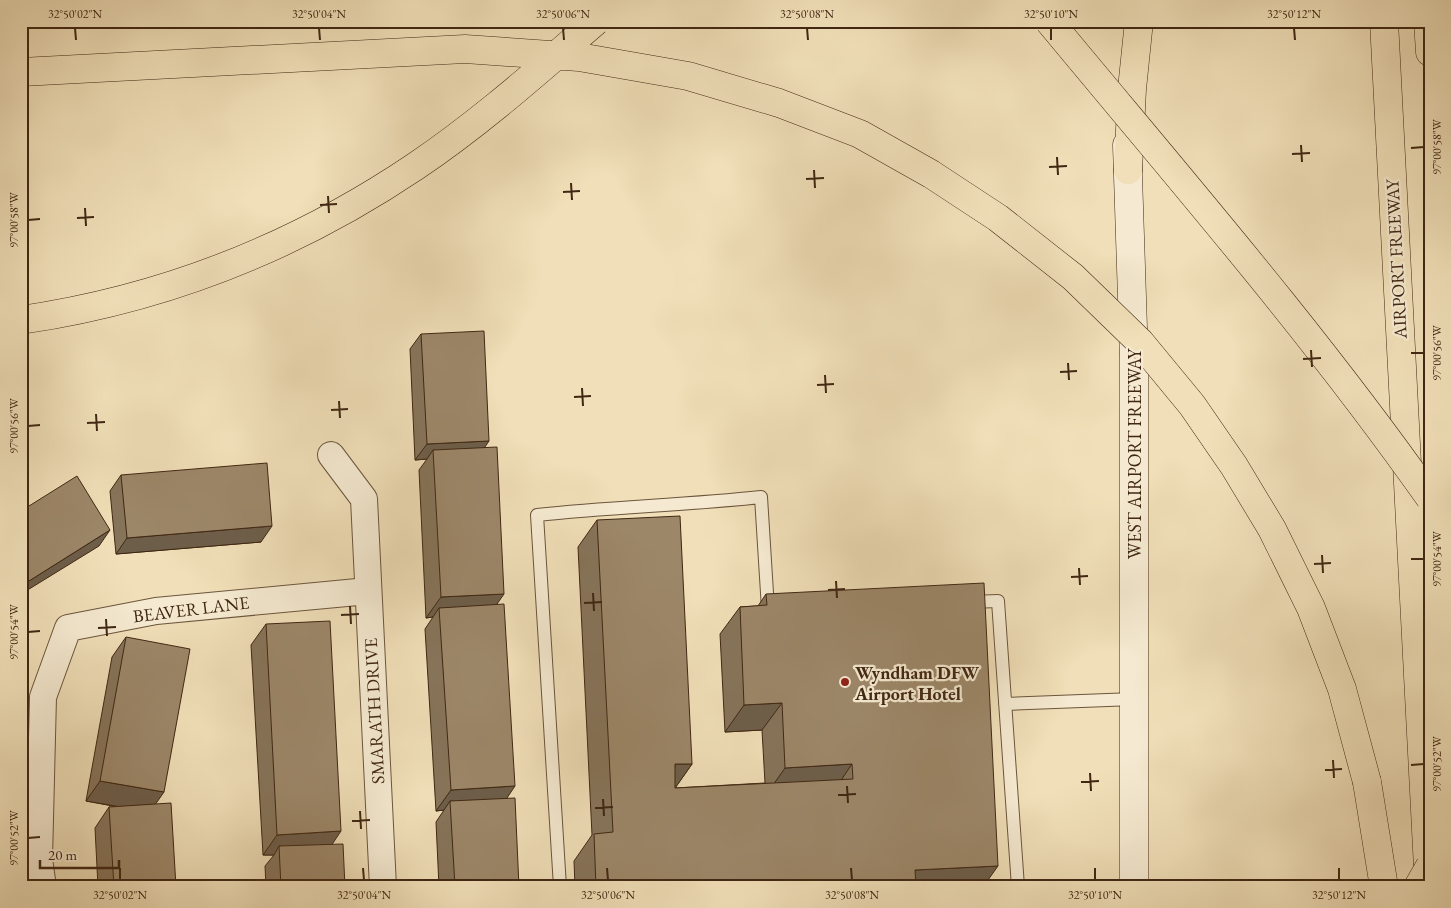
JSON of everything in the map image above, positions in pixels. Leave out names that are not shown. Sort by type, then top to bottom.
[{"type":"highway","points":[[21,320],[91,308],[150,293],[212,272],[267,250],[322,224],[416,166],[456,138],[596,21]]},
{"type":"highway","points":[[1049,21],[1261,278],[1383,432],[1430,498]]},
{"type":"highway","points":[[1128,170],[1132,89],[1139,21]]},
{"type":"highway","name":"AIRPORT FREEWAY","points":[[1384,21],[1429,887]]},
{"type":"highway","points":[[1428,21],[1430,52]]},
{"type":"highway","points":[[21,72],[465,50],[579,57],[688,76],[779,103],[860,134],[931,174],[998,218],[1073,277],[1140,342],[1192,405],[1234,466],[1272,529],[1311,608],[1342,689],[1367,782],[1384,887]]},
{"type":"highway","points":[[1418,887],[1430,866]]},
{"type":"main road","name":"WEST AIRPORT FREEWAY","points":[[1125,21],[1134,359],[1134,887]]},
{"type":"street","name":"SMARATH DRIVE","points":[[330,456],[364,499],[383,887]]},
{"type":"street","name":"BEAVER LANE","points":[[43,887],[39,859],[44,697],[68,628],[156,611],[368,591]]},
{"type":"lane","points":[[560,887],[537,515],[694,504],[761,497],[768,608],[778,608]]},
{"type":"lane","points":[[958,602],[998,601],[1018,887]]},
{"type":"lane","points":[[1005,704],[1134,699]]},
{"type":"building","points":[[484,331],[489,441],[427,444],[421,334]]},
{"type":"building","points":[[497,447],[504,594],[441,597],[433,450]]},
{"type":"building","points":[[267,463],[272,526],[127,538],[121,475]]},
{"type":"building","points":[[77,476],[110,530],[21,586],[21,511]]},
{"type":"building","name":"Wyndham DFW Airport Hotel","points":[[680,516],[692,764],[675,764],[675,788],[853,779],[852,764],[785,768],[782,703],[744,705],[740,607],[767,605],[766,594],[984,583],[998,866],[915,870],[916,887],[596,887],[594,834],[613,832],[597,520]]},
{"type":"building","points":[[504,604],[515,786],[451,790],[439,608]]},
{"type":"building","points":[[330,621],[341,831],[277,835],[266,624]]},
{"type":"building","points":[[126,637],[190,649],[164,792],[100,781]]},
{"type":"building","points":[[515,798],[519,887],[455,887],[450,801]]},
{"type":"building","points":[[171,803],[176,887],[114,887],[109,807]]},
{"type":"building","points":[[343,844],[345,887],[281,887],[279,846]]},
{"type":"place","name":"Wyndham DFW Airport Hotel","points":[[845,682]]}]
